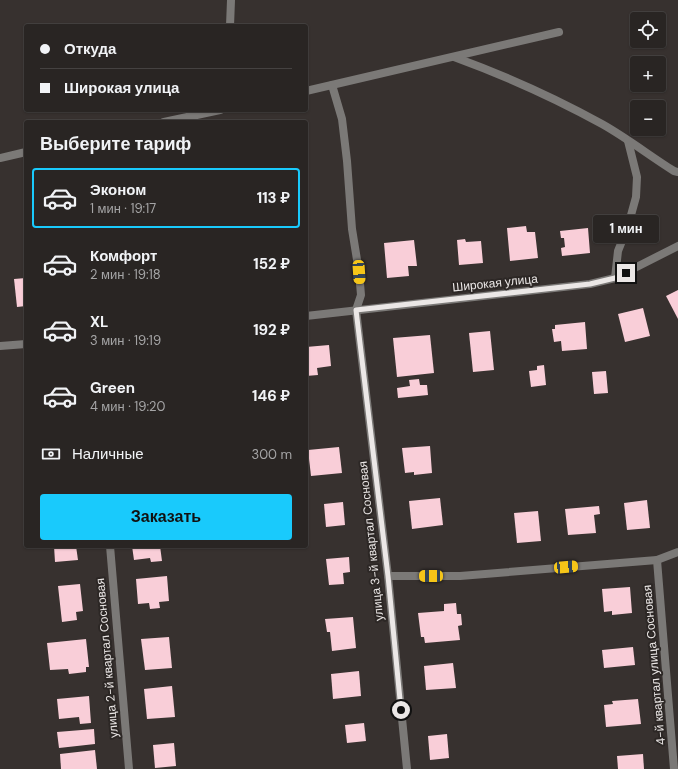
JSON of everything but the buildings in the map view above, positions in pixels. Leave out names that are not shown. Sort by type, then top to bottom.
[{"type":"street","points":[[230,0],[230,24]]},
{"type":"street","points":[[308,91],[559,32]]},
{"type":"street","points":[[453,57],[501,74],[545,94],[603,125],[674,171],[678,172]]},
{"type":"street","points":[[332,85],[342,119],[352,229],[359,272],[361,295],[356,310]]},
{"type":"street","points":[[173,120],[211,112]]},
{"type":"street","points":[[615,278],[618,251],[628,226],[636,196],[637,177],[628,141]]},
{"type":"street","points":[[0,158],[24,152]]},
{"type":"street","name":"Широкая улица","points":[[308,316],[590,284],[615,278],[678,246]]},
{"type":"street","name":"улица 3-й квартал Сосновая","points":[[356,310],[388,576],[407,769]]},
{"type":"street","points":[[0,346],[24,344]]},
{"type":"street","name":"улица 2-й квартал Сосновая","points":[[110,548],[129,769]]},
{"type":"street","points":[[388,576],[460,576],[657,560],[678,552]]},
{"type":"street","name":"4-й квартал улица Сосновая","points":[[657,560],[674,769]]},
{"type":"route","points":[[401,710],[388,576],[356,310],[590,284],[615,278],[626,273]]}]
